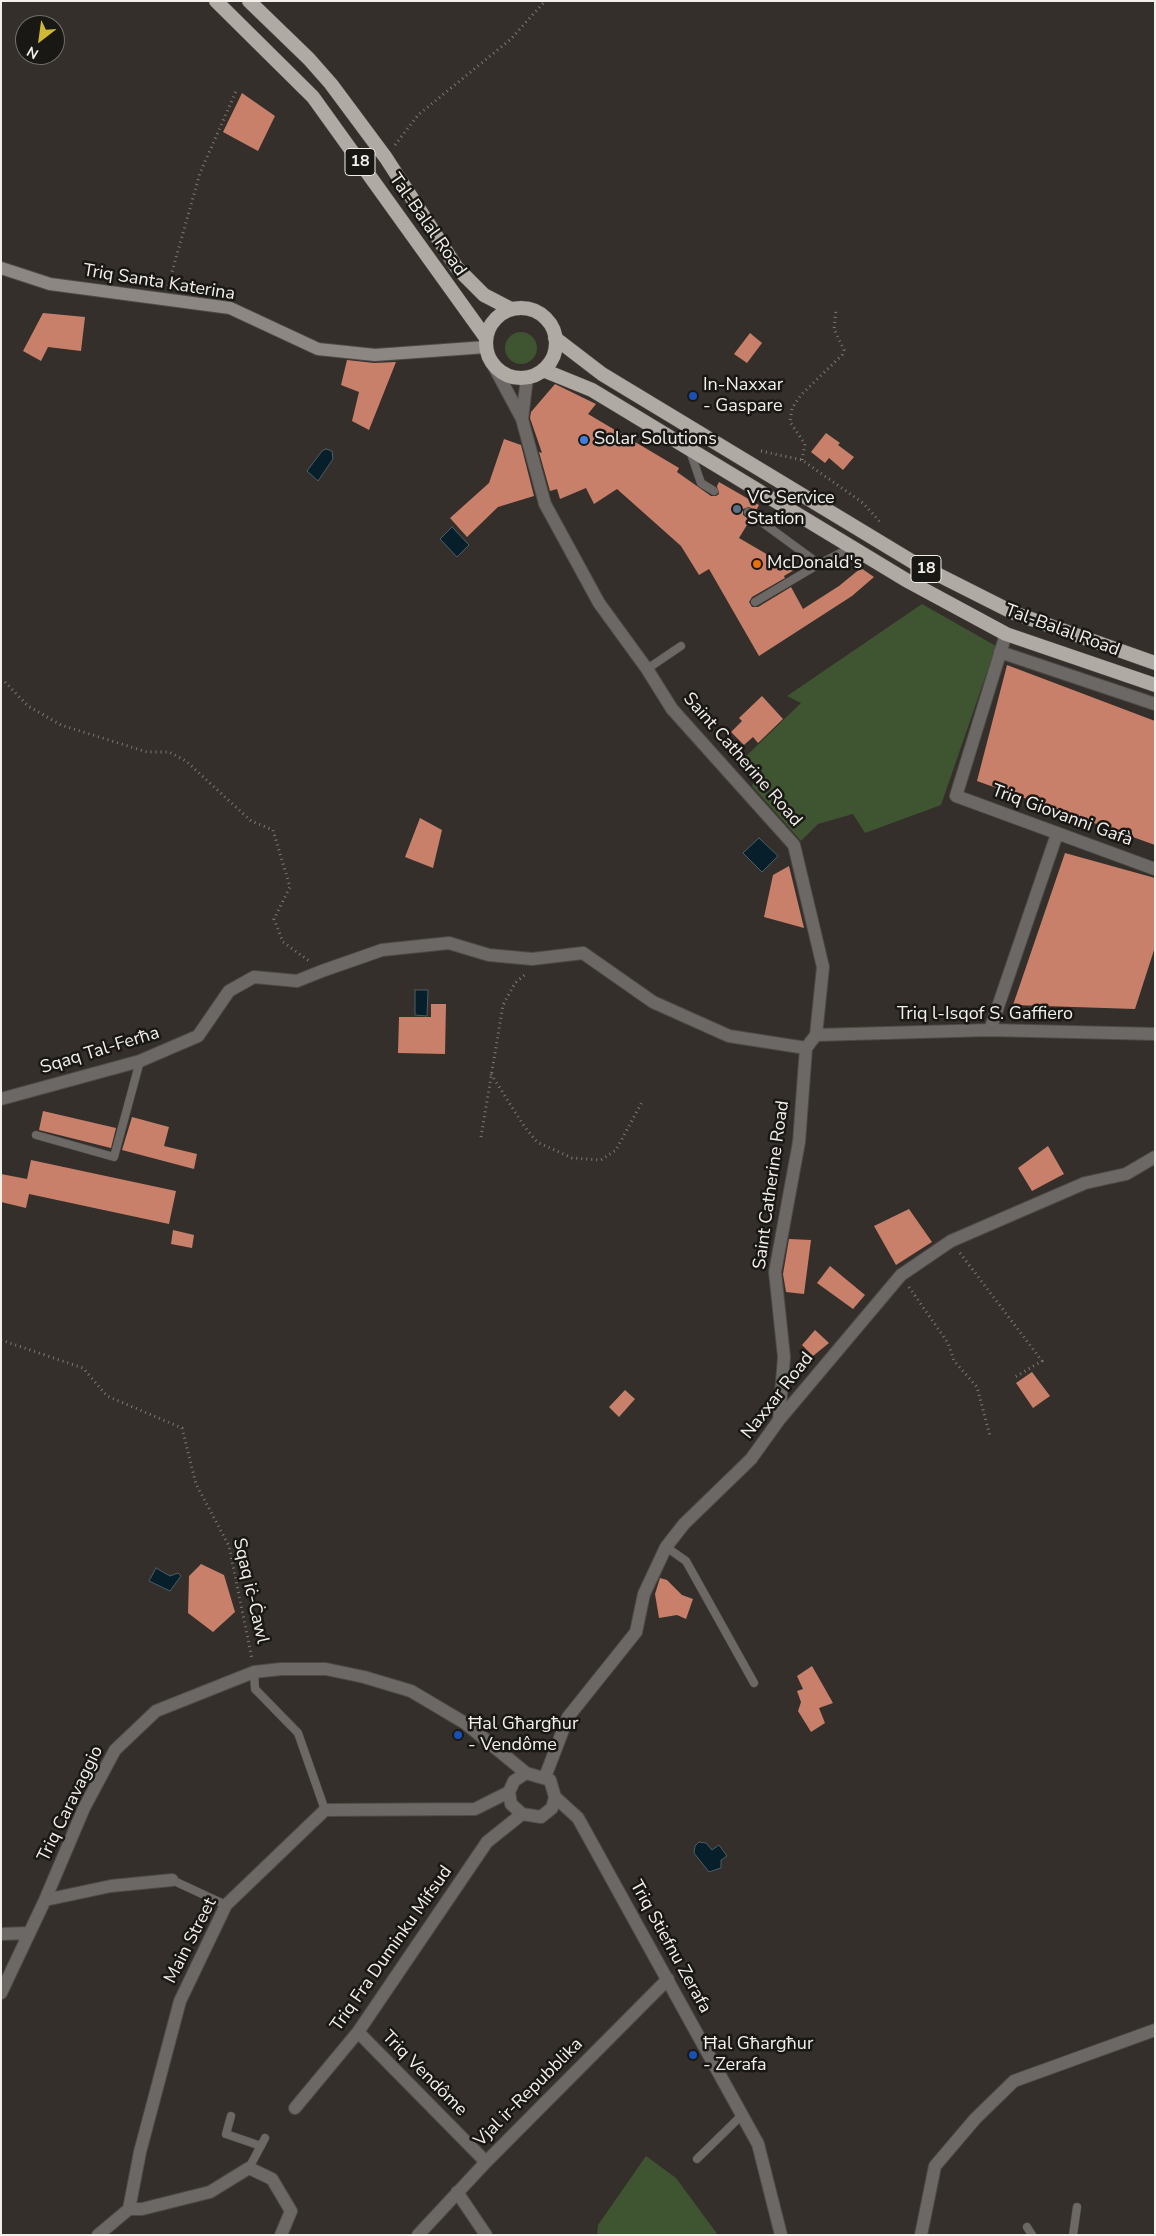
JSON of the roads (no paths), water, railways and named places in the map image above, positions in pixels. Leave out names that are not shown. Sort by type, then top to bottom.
[{"type":"highway","name":"Tal-Balal Road","points":[[216,1],[313,97],[486,343],[492,363]]},
{"type":"highway","name":"Tal-Balal Road","points":[[249,1],[309,59],[331,84],[386,158],[457,268],[484,295],[511,309],[527,308],[542,315],[553,329],[555,338],[602,374],[913,562],[1014,614],[1155,663]]},
{"type":"highway","points":[[486,343],[493,321],[501,313],[511,309]]},
{"type":"highway","points":[[492,363],[505,374],[527,378],[542,370],[553,357],[555,338]]},
{"type":"highway","name":"Tal-Balal Road","points":[[542,370],[592,390],[688,446],[906,580],[1006,634],[1155,685]]},
{"type":"main road","name":"Triq Santa Katerina","points":[[1,268],[50,284],[230,308],[318,349],[375,355],[486,343]]},
{"type":"street","points":[[492,363],[522,419]]},
{"type":"street","points":[[522,419],[527,378]]},
{"type":"street","name":"Saint Catherine Road","points":[[522,419],[545,504],[599,603],[648,669],[672,708],[794,845],[823,967],[816,1035]]},
{"type":"street","points":[[1006,634],[1000,652],[1155,704]]},
{"type":"street","name":"Triq Giovanni Gafà","points":[[1000,652],[956,796],[1155,869]]},
{"type":"street","points":[[990,1030],[1057,834]]},
{"type":"street","name":"Sqaq Tal-Ferħa","points":[[1,1099],[140,1061],[198,1036],[229,991],[254,977],[297,981],[322,970],[382,950],[448,943],[489,955],[532,959],[583,953],[653,1002],[729,1036],[806,1048]]},
{"type":"street","name":"Triq l-Isqof S. Gaffiero","points":[[816,1035],[990,1030],[1154,1032]]},
{"type":"street","points":[[806,1048],[816,1035]]},
{"type":"street","name":"Saint Catherine Road","points":[[778,1420],[784,1357],[775,1272],[799,1142],[806,1048]]},
{"type":"street","name":"Naxxar Road","points":[[545,1777],[568,1717],[636,1632],[644,1594],[666,1546],[684,1524],[752,1459],[778,1420],[901,1275],[951,1241],[1085,1183],[1126,1174],[1155,1157]]},
{"type":"street","name":"Triq Caravaggio","points":[[1,1993],[45,1900],[84,1808],[114,1750],[156,1710],[254,1672],[281,1669],[326,1669],[364,1677],[411,1691],[466,1723],[526,1772]]},
{"type":"street","points":[[526,1772],[550,1780],[555,1798],[552,1808],[541,1817],[522,1814],[511,1804],[509,1792],[514,1781],[526,1772]]},
{"type":"street","points":[[325,1810],[475,1809],[509,1792]]},
{"type":"street","name":"Triq Stiefnu Zerafa","points":[[555,1798],[578,1818],[743,2114],[758,2144],[781,2235]]},
{"type":"street","name":"Main Street","points":[[129,2209],[140,2152],[180,2001],[226,1905],[325,1810]]},
{"type":"street","name":"Triq Fra Duminku Mifsud","points":[[295,2108],[358,2032],[487,1842],[522,1814]]},
{"type":"street","points":[[45,1900],[111,1886],[172,1880]]},
{"type":"street","points":[[1,1934],[29,1933]]},
{"type":"street","name":"Vjal ir-Repubblika","points":[[418,2235],[486,2162],[668,1978]]},
{"type":"street","points":[[922,2235],[936,2166],[975,2119],[1014,2081],[1155,2030]]},
{"type":"street","name":"Triq Vendôme","points":[[358,2032],[486,2162]]},
{"type":"street","points":[[98,2235],[129,2209],[142,2209],[210,2192],[248,2168],[272,2179],[291,2211],[280,2235]]},
{"type":"street","points":[[457,2192],[486,2235]]},
{"type":"lane","points":[[688,446],[701,483],[714,491]]},
{"type":"lane","points":[[748,512],[819,564]]},
{"type":"lane","points":[[755,602],[852,547]]},
{"type":"lane","points":[[648,669],[681,646]]},
{"type":"lane","points":[[36,1135],[114,1157],[140,1061]]},
{"type":"lane","points":[[666,1546],[686,1562],[754,1683]]},
{"type":"lane","points":[[254,1672],[255,1689],[298,1733],[325,1810]]},
{"type":"lane","points":[[172,1880],[226,1905]]},
{"type":"lane","points":[[697,2159],[743,2114]]},
{"type":"lane","points":[[231,2116],[226,2134],[261,2146]]},
{"type":"lane","points":[[248,2168],[265,2138]]},
{"type":"lane","points":[[1074,2235],[1077,2207]]},
{"type":"lane","points":[[1027,2227],[1032,2235]]},
{"type":"water","points":[[326,449],[332,451],[333,459],[318,481],[307,471],[322,451]]},
{"type":"water","points":[[452,527],[469,545],[457,557],[440,539]]},
{"type":"water","points":[[759,838],[778,856],[762,872],[743,853]]},
{"type":"water","points":[[415,990],[428,990],[427,1016],[415,1015]]},
{"type":"water","points":[[156,1568],[170,1576],[178,1573],[181,1576],[170,1591],[149,1581]]},
{"type":"water","points":[[699,1842],[706,1843],[712,1850],[719,1845],[727,1856],[721,1860],[721,1868],[709,1872],[694,1853],[695,1846]]},
{"type":"place","name":"In-Naxxar - Gaspare","points":[[693,396]]},
{"type":"place","name":"Solar Solutions","points":[[584,440]]},
{"type":"place","name":"VC Service Station","points":[[737,509]]},
{"type":"place","name":"McDonald's","points":[[757,564]]},
{"type":"place","name":"Ħal Għargħur - Vendôme","points":[[458,1735]]},
{"type":"place","name":"Ħal Għargħur - Zerafa","points":[[693,2055]]}]
